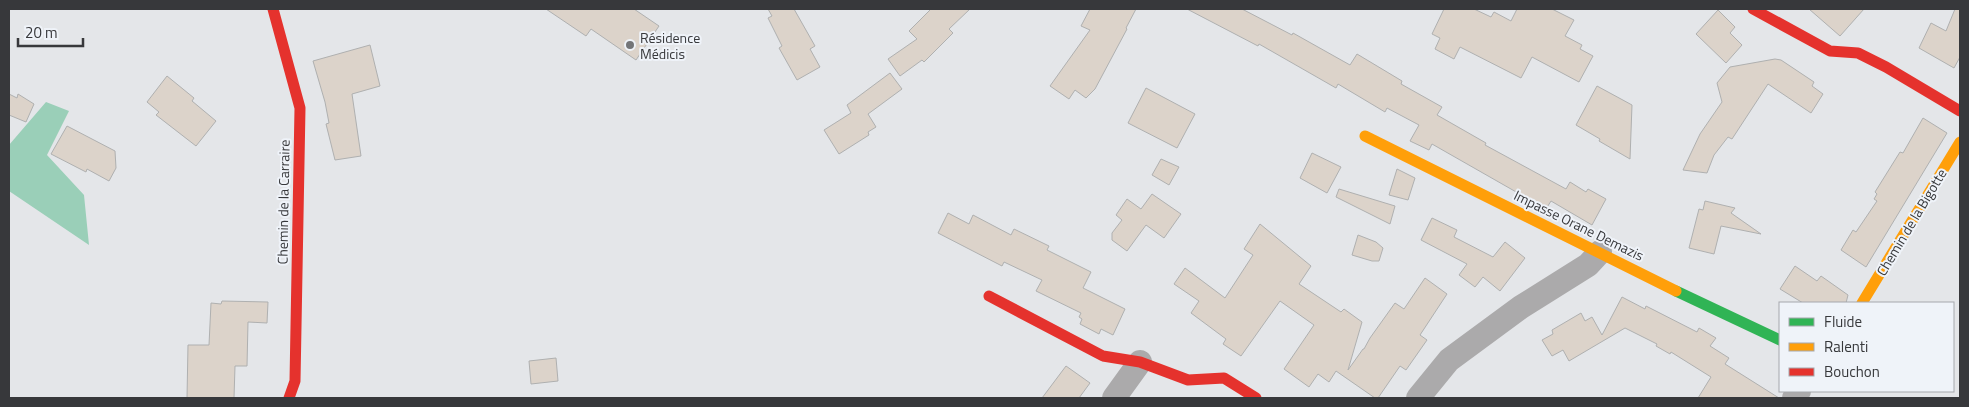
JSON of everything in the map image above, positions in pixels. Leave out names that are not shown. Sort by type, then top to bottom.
[{"type":"street","name":"Chemin de la Carraire","points":[[272,9],[300,108],[294,381],[289,398]]},
{"type":"street","points":[[1754,9],[1758,13],[1830,51],[1858,54],[1886,67],[1960,111]]},
{"type":"street","name":"Impasse Orane Demazis","points":[[1365,136],[1698,302],[1779,340]]},
{"type":"street","name":"Chemin de la Bigotte","points":[[1863,302],[1960,142]]},
{"type":"street","points":[[1418,398],[1449,360],[1521,307],[1588,265],[1600,252]]},
{"type":"street","points":[[989,296],[1103,356],[1140,362],[1188,380],[1224,378],[1256,398]]},
{"type":"street","points":[[1114,398],[1140,362]]},
{"type":"green space","points":[[46,102],[69,111],[47,155],[84,195],[89,245],[9,191],[9,145]]},
{"type":"building","name":"Résidence Médicis","points":[[546,9],[634,9],[659,26],[636,60],[591,29],[586,36]]},
{"type":"building","points":[[768,9],[794,9],[815,46],[810,49],[820,67],[797,80],[779,48],[782,46],[768,18],[772,16]]},
{"type":"building","points":[[931,9],[970,9],[949,29],[953,33],[924,62],[922,60],[900,76],[888,59],[917,39],[909,31]]},
{"type":"building","points":[[1090,9],[1136,9],[1095,89],[1086,98],[1075,90],[1069,99],[1050,86],[1090,30],[1081,26]]},
{"type":"building","points":[[1187,9],[1242,9],[1292,35],[1293,33],[1350,65],[1357,54],[1402,81],[1401,84],[1442,107],[1437,115],[1486,143],[1485,145],[1566,189],[1570,182],[1586,192],[1588,189],[1606,199],[1592,225],[1551,201],[1546,209],[1432,144],[1429,150],[1410,141],[1419,125],[1387,108],[1385,112],[1338,84],[1336,88],[1259,44],[1258,46]]},
{"type":"building","points":[[1444,9],[1474,9],[1491,17],[1494,12],[1511,21],[1517,9],[1552,9],[1574,20],[1565,36],[1582,45],[1580,49],[1593,56],[1579,82],[1532,57],[1521,78],[1460,47],[1454,59],[1435,49],[1440,38],[1432,34]]},
{"type":"building","points":[[1809,9],[1864,9],[1840,36]]},
{"type":"building","points":[[1955,9],[1960,9],[1960,57],[1954,68],[1919,48],[1931,23],[1946,31]]},
{"type":"building","points":[[1718,10],[1735,27],[1730,33],[1742,45],[1726,63],[1696,34]]},
{"type":"building","points":[[370,45],[380,86],[352,94],[361,156],[335,160],[326,124],[329,123],[325,102],[313,61]]},
{"type":"building","points":[[1775,59],[1781,60],[1814,82],[1812,86],[1823,94],[1811,113],[1768,84],[1732,139],[1728,137],[1714,155],[1707,173],[1683,170],[1700,134],[1722,102],[1717,83],[1730,67]]},
{"type":"building","points":[[890,73],[902,89],[868,114],[876,127],[868,132],[869,135],[839,154],[824,130],[851,113],[847,105]]},
{"type":"building","points":[[167,76],[194,98],[192,101],[216,121],[196,146],[156,115],[159,112],[147,102]]},
{"type":"building","points":[[1597,86],[1632,105],[1630,159],[1576,125]]},
{"type":"building","points":[[1146,88],[1195,114],[1177,148],[1128,123]]},
{"type":"building","points":[[9,94],[17,98],[18,94],[34,104],[26,122],[9,115]]},
{"type":"building","points":[[1923,118],[1947,133],[1866,267],[1841,250],[1853,230],[1856,232],[1877,201],[1874,199],[1877,194],[1875,192],[1900,152],[1903,153]]},
{"type":"building","points":[[67,126],[115,151],[116,168],[109,181],[87,169],[86,172],[51,154]]},
{"type":"building","points":[[1312,153],[1341,167],[1327,193],[1300,178]]},
{"type":"building","points":[[1161,159],[1179,167],[1169,185],[1152,175]]},
{"type":"building","points":[[1397,169],[1415,178],[1408,200],[1389,195]]},
{"type":"building","points":[[1339,189],[1395,206],[1390,224],[1336,197]]},
{"type":"building","points":[[1152,194],[1181,214],[1164,238],[1146,225],[1127,251],[1112,240],[1112,233],[1122,220],[1116,215],[1127,199],[1141,209]]},
{"type":"building","points":[[1705,201],[1735,208],[1731,213],[1761,234],[1721,226],[1714,254],[1689,248],[1699,209],[1703,210]]},
{"type":"building","points":[[948,213],[969,224],[973,215],[1011,235],[1014,229],[1049,246],[1047,250],[1091,272],[1083,288],[1125,309],[1113,335],[1101,329],[1099,334],[1080,324],[1082,319],[1079,317],[1081,313],[1036,291],[1042,280],[1004,262],[1002,266],[938,233]]},
{"type":"building","points":[[1432,218],[1457,230],[1454,237],[1493,257],[1505,242],[1525,258],[1500,291],[1483,277],[1475,287],[1459,275],[1467,264],[1421,240]]},
{"type":"building","points":[[1260,224],[1311,266],[1299,284],[1341,312],[1344,309],[1362,322],[1348,370],[1395,303],[1404,309],[1425,278],[1447,294],[1420,335],[1427,340],[1406,370],[1400,366],[1378,398],[1375,398],[1336,371],[1329,382],[1318,374],[1309,387],[1284,369],[1314,325],[1280,301],[1241,356],[1223,344],[1226,339],[1191,313],[1199,301],[1174,284],[1185,268],[1225,298],[1253,255],[1244,249]]},
{"type":"building","points":[[1358,235],[1376,242],[1383,248],[1379,261],[1372,261],[1352,255]]},
{"type":"building","points":[[1795,266],[1817,281],[1821,276],[1848,295],[1846,302],[1801,302],[1780,289]]},
{"type":"building","points":[[1622,297],[1645,309],[1646,306],[1697,332],[1699,328],[1716,338],[1710,346],[1729,358],[1725,364],[1779,398],[1698,398],[1711,377],[1671,352],[1670,354],[1656,346],[1657,344],[1625,328],[1569,361],[1563,350],[1552,356],[1542,340],[1553,334],[1552,330],[1581,313],[1585,321],[1592,317],[1602,335]]},
{"type":"building","points":[[222,301],[268,302],[267,323],[248,322],[247,366],[235,366],[234,398],[187,398],[188,345],[209,345],[211,303],[221,304]]},
{"type":"building","points":[[556,358],[558,381],[531,384],[529,361]]},
{"type":"building","points":[[1066,366],[1090,383],[1079,398],[1042,398]]},
{"type":"traffic: fast","points":[[1676,291],[1779,340]]},
{"type":"traffic: slow","points":[[1365,136],[1676,291]]},
{"type":"traffic: slow","points":[[1863,302],[1960,142]]},
{"type":"traffic: jam","points":[[273,9],[300,108],[295,381],[289,398]]},
{"type":"traffic: jam","points":[[1753,9],[1830,51],[1858,53],[1886,67],[1960,111]]},
{"type":"traffic: jam","points":[[989,296],[1103,356],[1140,362],[1188,380],[1224,378],[1256,398]]},
{"type":"place","name":"Résidence Médicis","points":[[630,45]]}]
